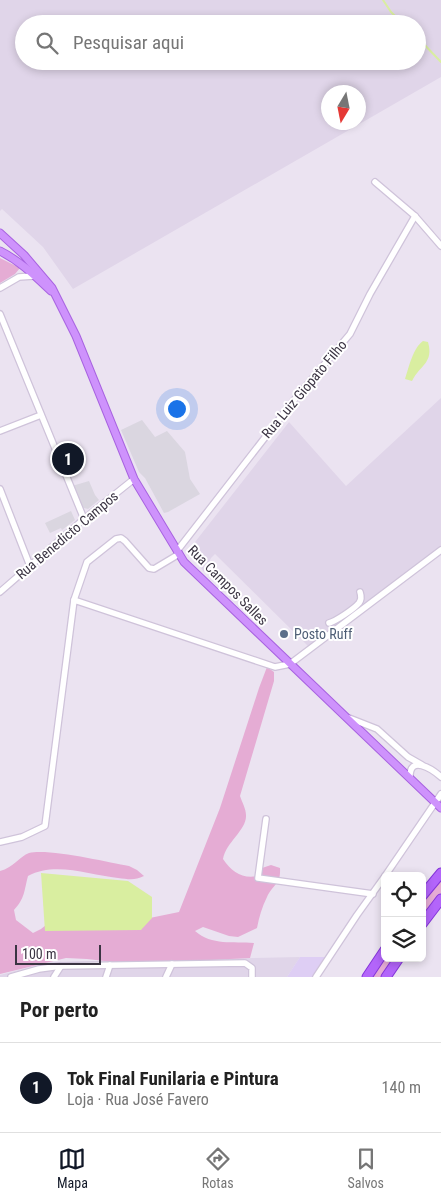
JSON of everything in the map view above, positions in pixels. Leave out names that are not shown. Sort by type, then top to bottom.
[{"type":"highway","points":[[426,891],[441,872]]},
{"type":"highway","points":[[426,919],[441,899]]},
{"type":"highway","points":[[367,977],[381,956]]},
{"type":"highway","points":[[386,977],[396,962]]},
{"type":"main road","name":"Rua Campos Salles","points":[[0,233],[24,255],[47,281],[57,297],[76,336],[134,479],[184,562],[438,805]]},
{"type":"main road","points":[[0,243],[6,242],[14,245]]},
{"type":"main road","points":[[0,251],[24,266],[57,297]]},
{"type":"main road","points":[[24,255],[24,266]]},
{"type":"street","points":[[375,182],[415,216],[441,246]]},
{"type":"street","name":"Rua Luiz Giopato Filho","points":[[74,600],[87,562],[116,538],[121,538],[125,541],[149,568],[154,570],[178,553],[282,414],[350,334],[370,294],[415,216]]},
{"type":"street","points":[[19,277],[24,266]]},
{"type":"street","points":[[0,288],[19,277],[34,276]]},
{"type":"street","points":[[0,314],[84,519]]},
{"type":"street","points":[[0,431],[41,415]]},
{"type":"street","name":"Rua Benedicto Campos","points":[[0,592],[84,519],[134,479]]},
{"type":"street","points":[[0,489],[30,566]]},
{"type":"street","points":[[0,507],[5,502]]},
{"type":"street","points":[[0,842],[22,838],[45,826],[74,600],[275,667],[290,664],[441,550]]},
{"type":"street","points":[[328,623],[334,621],[360,602],[360,592]]},
{"type":"street","points":[[346,718],[377,729],[408,758],[429,767],[441,777]]},
{"type":"street","points":[[410,778],[413,767],[422,765]]},
{"type":"street","points":[[388,872],[438,805],[441,794],[432,796],[426,793]]},
{"type":"street","points":[[266,819],[258,878],[373,894]]},
{"type":"street","points":[[316,977],[356,915],[381,882]]},
{"type":"street","points":[[166,977],[172,964]]},
{"type":"street","points":[[11,977],[39,969],[62,966],[245,964],[252,968],[252,977]]},
{"type":"street","points":[[106,977],[110,965]]},
{"type":"street","points":[[54,977],[62,966]]},
{"type":"shaded area","points":[[0,0],[441,0],[441,77],[366,120],[366,85],[321,85],[321,130],[349,130],[73,289],[43,247],[2,209],[0,211]]},
{"type":"shaded area","points":[[0,258],[20,268],[15,274],[0,283]]},
{"type":"shaded area","points":[[423,341],[428,342],[428,359],[412,381],[405,379],[414,353]]},
{"type":"shaded area","points":[[441,398],[441,546],[308,646],[215,554],[204,572],[188,551],[289,422],[346,486]]},
{"type":"shaded area","points":[[142,420],[155,437],[167,431],[185,452],[190,479],[200,494],[168,512],[164,513],[145,478],[139,472],[121,430]]},
{"type":"shaded area","points":[[89,481],[99,500],[88,509],[80,506],[72,486]]},
{"type":"shaded area","points":[[71,511],[75,520],[62,530],[61,528],[50,533],[45,523]]},
{"type":"shaded area","points":[[267,667],[274,672],[274,681],[240,796],[245,810],[245,820],[240,831],[228,847],[223,859],[238,874],[252,877],[258,876],[262,868],[271,865],[280,868],[279,878],[265,901],[257,928],[238,937],[229,936],[203,927],[195,931],[208,939],[216,941],[254,943],[250,958],[131,964],[66,958],[0,974],[0,871],[29,853],[50,852],[129,866],[144,876],[137,879],[128,879],[61,869],[38,872],[28,876],[22,898],[14,910],[16,920],[33,933],[51,921],[140,920],[179,912],[220,808]]},
{"type":"shaded area","points":[[41,873],[128,881],[152,897],[152,918],[141,930],[45,931]]},
{"type":"shaded area","points":[[441,880],[441,893],[426,913],[426,898]]},
{"type":"shaded area","points":[[300,957],[287,977],[0,977],[0,975],[49,962]]},
{"type":"shaded area","points":[[300,957],[328,957],[314,977],[287,977]]},
{"type":"shaded area","points":[[382,962],[391,962],[382,977],[371,977]]},
{"type":"waterway","points":[[383,0],[394,15]]},
{"type":"waterway","points":[[426,46],[441,62]]},
{"type":"place","name":"Tok Final Funilaria e Pintura","points":[[68,459]]},
{"type":"place","name":"Posto Ruff","points":[[284,634]]}]
